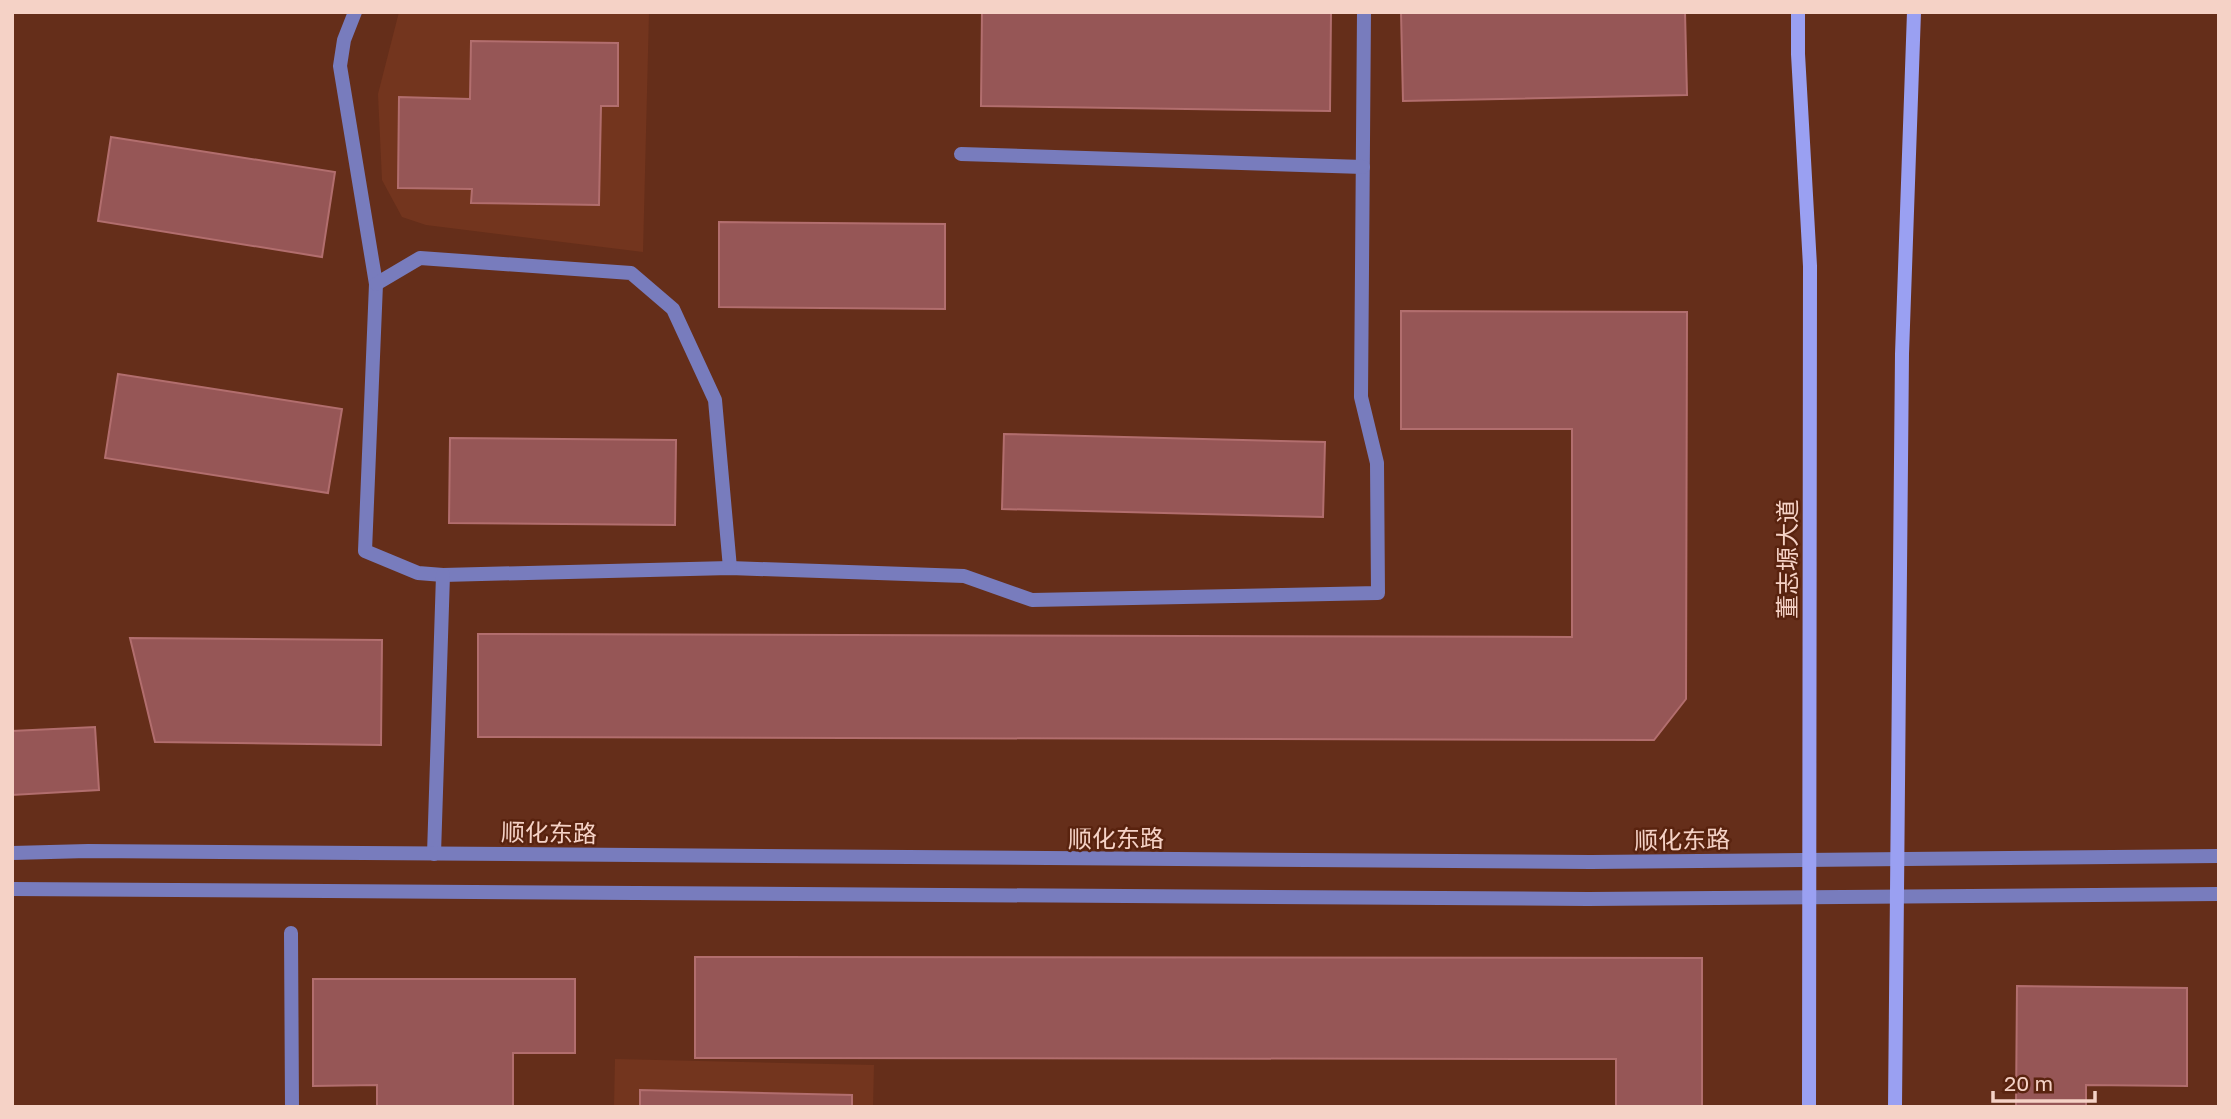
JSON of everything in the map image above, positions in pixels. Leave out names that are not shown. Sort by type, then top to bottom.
[{"type":"main road","name":"董志塬大道","points":[[1798,12],[1810,266],[1809,1107]]},
{"type":"main road","points":[[1895,1107],[1902,354],[1914,12]]},
{"type":"street","points":[[355,12],[344,40],[340,66],[376,284],[365,551],[418,573],[443,575],[730,568],[964,576],[1032,600],[1378,593],[1377,463],[1361,397],[1364,12]]},
{"type":"street","points":[[961,154],[1363,167]]},
{"type":"street","points":[[376,284],[420,258],[631,273],[673,309],[715,400],[730,568]]},
{"type":"street","points":[[434,854],[443,575]]},
{"type":"street","name":"顺化东路","points":[[12,853],[1577,862],[2219,856]]},
{"type":"street","points":[[12,889],[1574,899],[2219,894]]},
{"type":"street","points":[[291,933],[292,1107]]},
{"type":"shaded area","points":[[399,12],[649,12],[643,252],[426,225],[402,217],[382,180],[378,94]]},
{"type":"shaded area","points":[[615,1059],[874,1065],[873,1107],[614,1107]]},
{"type":"building","points":[[982,12],[1331,12],[1330,111],[981,106]]},
{"type":"building","points":[[1401,12],[1685,12],[1687,95],[1403,101]]},
{"type":"building","points":[[471,41],[618,43],[618,106],[601,106],[599,205],[471,203],[472,189],[398,188],[399,97],[470,99]]},
{"type":"building","points":[[111,137],[335,172],[322,257],[98,221]]},
{"type":"building","points":[[719,222],[945,224],[945,309],[719,307]]},
{"type":"building","points":[[1401,311],[1687,312],[1686,699],[1654,740],[478,737],[478,634],[1572,637],[1572,429],[1401,429]]},
{"type":"building","points":[[118,374],[342,409],[328,493],[105,458]]},
{"type":"building","points":[[1004,434],[1325,442],[1323,517],[1002,509]]},
{"type":"building","points":[[450,438],[676,440],[675,525],[449,523]]},
{"type":"building","points":[[130,638],[382,640],[381,745],[155,742]]},
{"type":"building","points":[[95,727],[99,790],[12,795],[12,731]]},
{"type":"building","points":[[695,957],[1702,958],[1702,1107],[1616,1107],[1616,1059],[695,1058]]},
{"type":"building","points":[[313,979],[575,979],[575,1053],[513,1053],[513,1107],[377,1107],[377,1085],[313,1086]]},
{"type":"building","points":[[2017,986],[2187,988],[2187,1086],[2086,1085],[2086,1107],[2016,1107]]},
{"type":"building","points":[[640,1090],[852,1095],[852,1107],[640,1107]]}]
